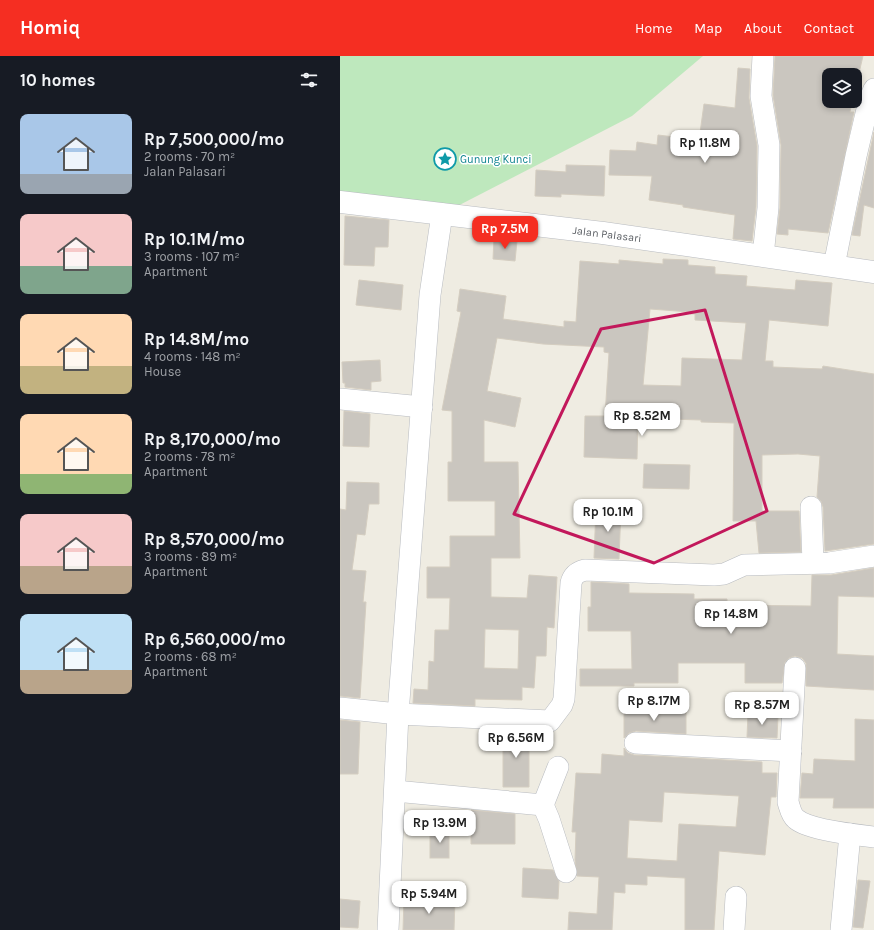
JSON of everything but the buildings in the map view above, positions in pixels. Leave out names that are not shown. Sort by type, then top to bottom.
[{"type":"street","points":[[763,56],[761,96],[769,145],[768,208],[763,256]]},
{"type":"street","points":[[834,266],[856,156],[869,101],[874,88]]},
{"type":"street","name":"Jalan Palasari","points":[[340,202],[603,233],[874,272]]},
{"type":"street","points":[[388,930],[398,714],[430,295],[442,214]]},
{"type":"street","points":[[340,399],[422,407]]},
{"type":"street","points":[[811,507],[813,563]]},
{"type":"street","points":[[340,708],[398,714],[550,721],[562,705],[564,699],[571,583],[572,578],[579,571],[714,575],[724,574],[744,566],[829,563],[874,556]]},
{"type":"street","points":[[795,668],[788,802],[792,815],[796,820],[809,825],[850,834],[874,837]]},
{"type":"street","points":[[635,743],[791,751]]},
{"type":"street","points":[[558,767],[543,805],[566,872]]},
{"type":"street","points":[[395,791],[543,805]]},
{"type":"street","points":[[841,930],[850,834]]},
{"type":"street","points":[[734,930],[736,897]]},
{"type":"highlighted area","points":[[705,310],[767,511],[654,563],[514,514],[601,329]]},
{"type":"green space","name":"Gunung Kunci","points":[[340,56],[703,56],[632,116],[442,214],[340,202]]},
{"type":"place","name":"Gunung Kunci","points":[[445,159]]}]
